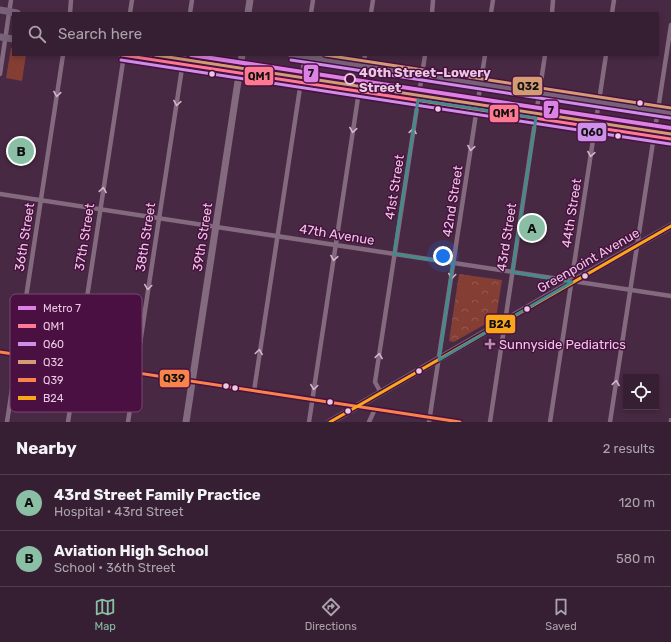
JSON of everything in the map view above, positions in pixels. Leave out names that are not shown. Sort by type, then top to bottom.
[{"type":"main road","points":[[0,10],[13,12]]},
{"type":"main road","points":[[130,56],[671,139]]},
{"type":"main road","points":[[305,56],[671,113]]},
{"type":"main road","name":"Greenpoint Avenue","points":[[330,422],[671,226]]},
{"type":"street","points":[[11,0],[13,12]]},
{"type":"street","points":[[70,12],[72,0]]},
{"type":"street","points":[[130,12],[132,0]]},
{"type":"street","points":[[190,12],[192,0]]},
{"type":"street","points":[[248,12],[250,0]]},
{"type":"street","points":[[311,12],[313,0]]},
{"type":"street","points":[[371,12],[373,0]]},
{"type":"street","points":[[432,12],[434,0]]},
{"type":"street","points":[[491,12],[493,0]]},
{"type":"street","points":[[552,12],[554,0]]},
{"type":"street","points":[[612,12],[614,0]]},
{"type":"street","points":[[0,74],[6,38],[12,16]]},
{"type":"street","points":[[610,422],[671,25]]},
{"type":"street","name":"36th Street","points":[[26,294],[63,56]]},
{"type":"street","name":"37th Street","points":[[87,294],[123,56]]},
{"type":"street","name":"38th Street","points":[[142,333],[184,56]]},
{"type":"street","name":"39th Street","points":[[186,422],[242,56]]},
{"type":"street","points":[[254,391],[305,56]]},
{"type":"street","points":[[363,65],[365,56]]},
{"type":"street","name":"41st Street","points":[[381,393],[375,382],[426,56]]},
{"type":"street","name":"42nd Street","points":[[430,420],[485,56]]},
{"type":"street","name":"43rd Street","points":[[490,422],[546,56]]},
{"type":"street","name":"44th Street","points":[[550,422],[606,56]]},
{"type":"street","points":[[309,422],[359,91]]},
{"type":"street","name":"47th Avenue","points":[[0,194],[671,296]]},
{"type":"street","points":[[0,352],[10,354]]},
{"type":"street","points":[[142,374],[375,409],[430,420],[460,422]]},
{"type":"street","name":"36th Street","points":[[7,422],[10,402]]},
{"type":"street","points":[[369,422],[375,409]]},
{"type":"street","name":"37th Street","points":[[68,422],[69,412]]},
{"type":"street","name":"38th Street","points":[[128,422],[130,412]]},
{"type":"highlighted area","points":[[418,100],[536,118],[512,272],[572,282],[439,360],[453,263],[394,254]]},
{"type":"green space","points":[[12,48],[12,56],[26,56],[22,81],[6,78]]},
{"type":"green space","points":[[459,274],[502,280],[496,318],[454,342],[449,341]]},
{"type":"green space","points":[[459,286],[479,289],[477,300],[457,297]]},
{"type":"metro line","name":"7","points":[[198,56],[671,128]]},
{"type":"transit line","name":"QM1","points":[[129,56],[671,139]]},
{"type":"transit line","name":"Q32","points":[[162,56],[671,134]]},
{"type":"transit line","name":"Q32","points":[[332,56],[671,108]]},
{"type":"transit line","name":"Q60","points":[[121,60],[670,144]]},
{"type":"transit line","name":"Q60","points":[[291,60],[670,118]]},
{"type":"transit line","name":"B24","points":[[330,422],[671,226]]},
{"type":"transit line","name":"Q39","points":[[0,352],[10,354]]},
{"type":"transit line","name":"Q39","points":[[142,374],[460,422]]},
{"type":"place","name":"40th Street–Lowery Street","points":[[350,79]]},
{"type":"place","name":"Aviation High School","points":[[21,151]]},
{"type":"place","name":"43rd Street Family Practice","points":[[532,228]]},
{"type":"place","name":"Sunnyside Pediatrics","points":[[490,344]]}]
